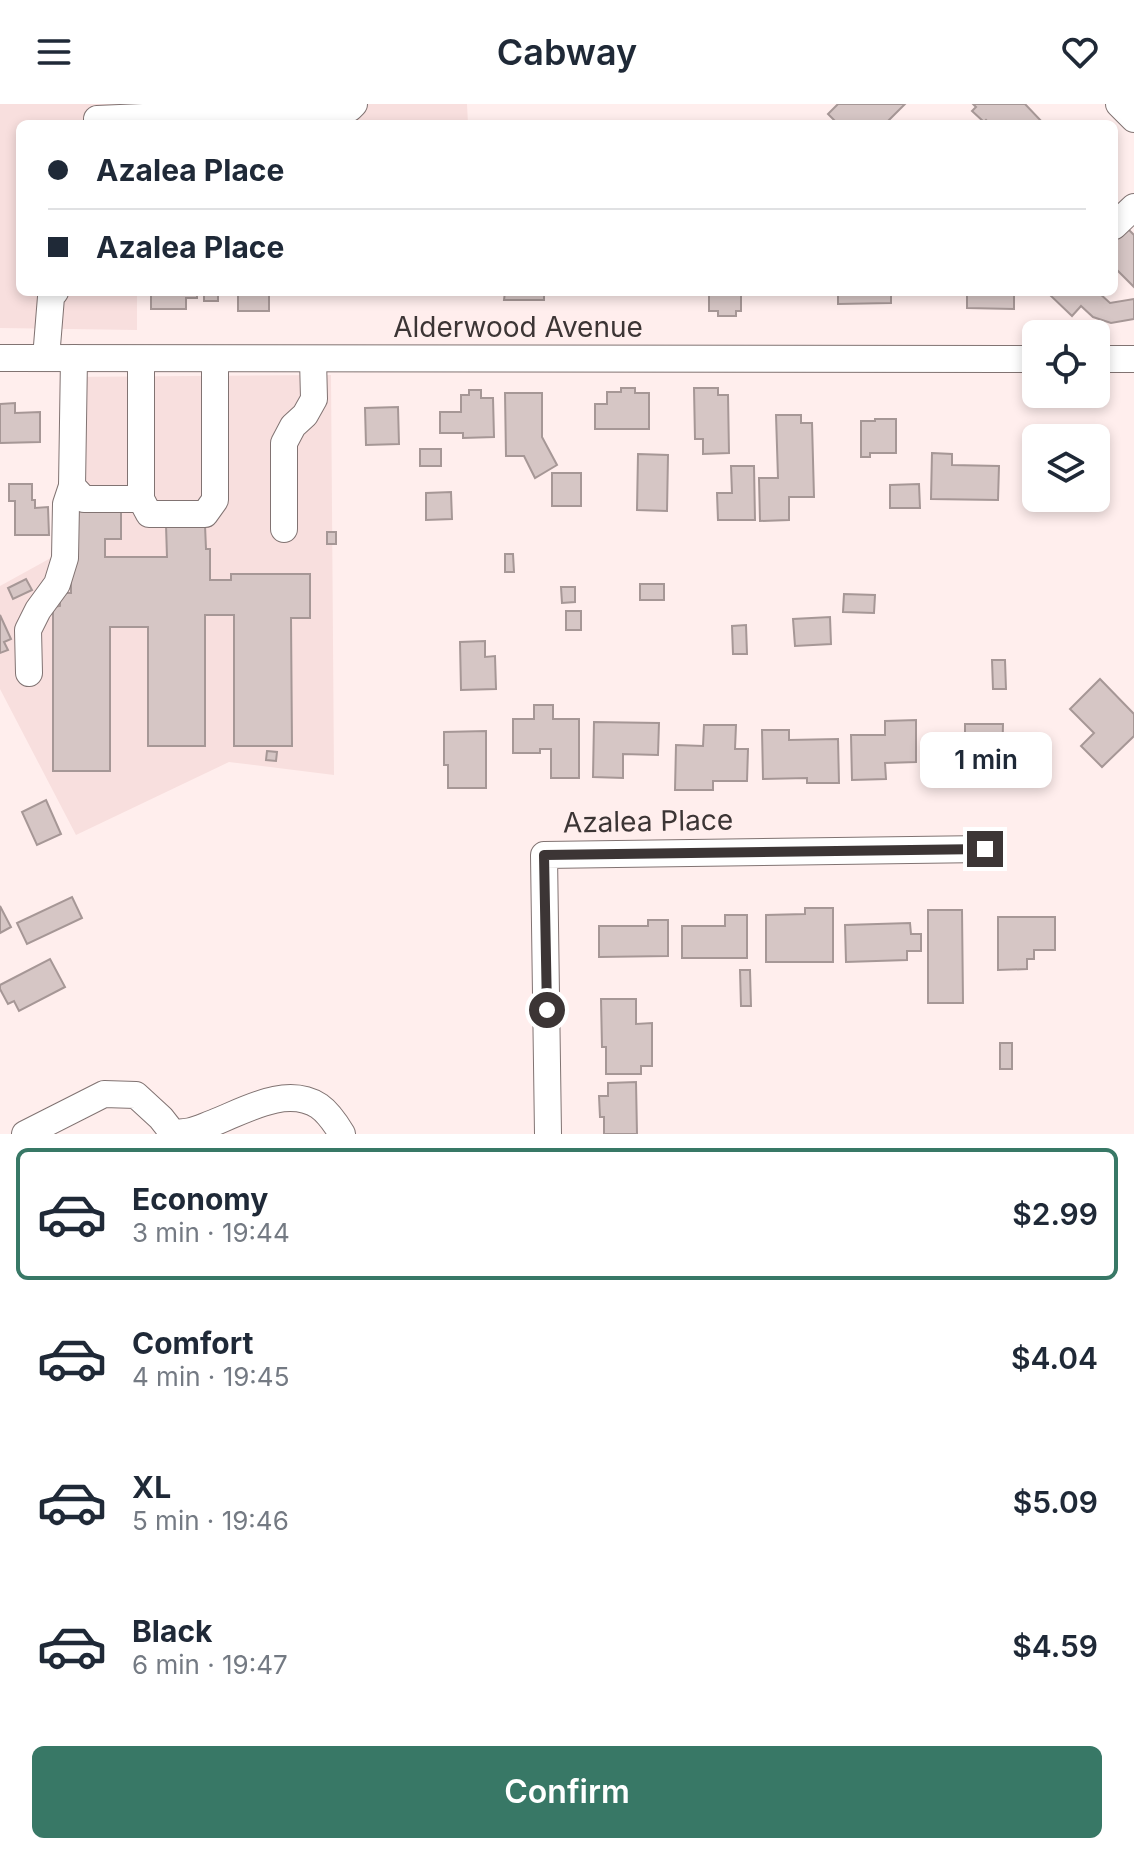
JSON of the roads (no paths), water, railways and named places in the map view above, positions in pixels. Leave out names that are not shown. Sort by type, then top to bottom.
[{"type":"street","points":[[96,116],[350,108],[354,104]]},
{"type":"street","points":[[1119,104],[1134,119]]},
{"type":"street","points":[[1118,222],[1134,207]]},
{"type":"street","points":[[46,358],[52,296]]},
{"type":"street","name":"Alderwood Avenue","points":[[0,358],[1022,359]]},
{"type":"street","points":[[29,673],[28,630],[57,584],[65,558],[66,504],[72,486],[74,358]]},
{"type":"street","points":[[141,359],[141,499],[149,514],[205,514],[215,500],[215,359]]},
{"type":"street","points":[[284,529],[284,443],[314,399],[313,359]]},
{"type":"street","points":[[1110,359],[1134,359]]},
{"type":"street","points":[[72,486],[84,499],[141,499]]},
{"type":"street","name":"Azalea Place","points":[[548,1134],[544,855],[985,849]]},
{"type":"street","points":[[25,1134],[104,1094],[136,1095],[161,1118],[171,1133],[185,1133],[283,1098],[302,1099],[319,1106],[342,1134]]}]
